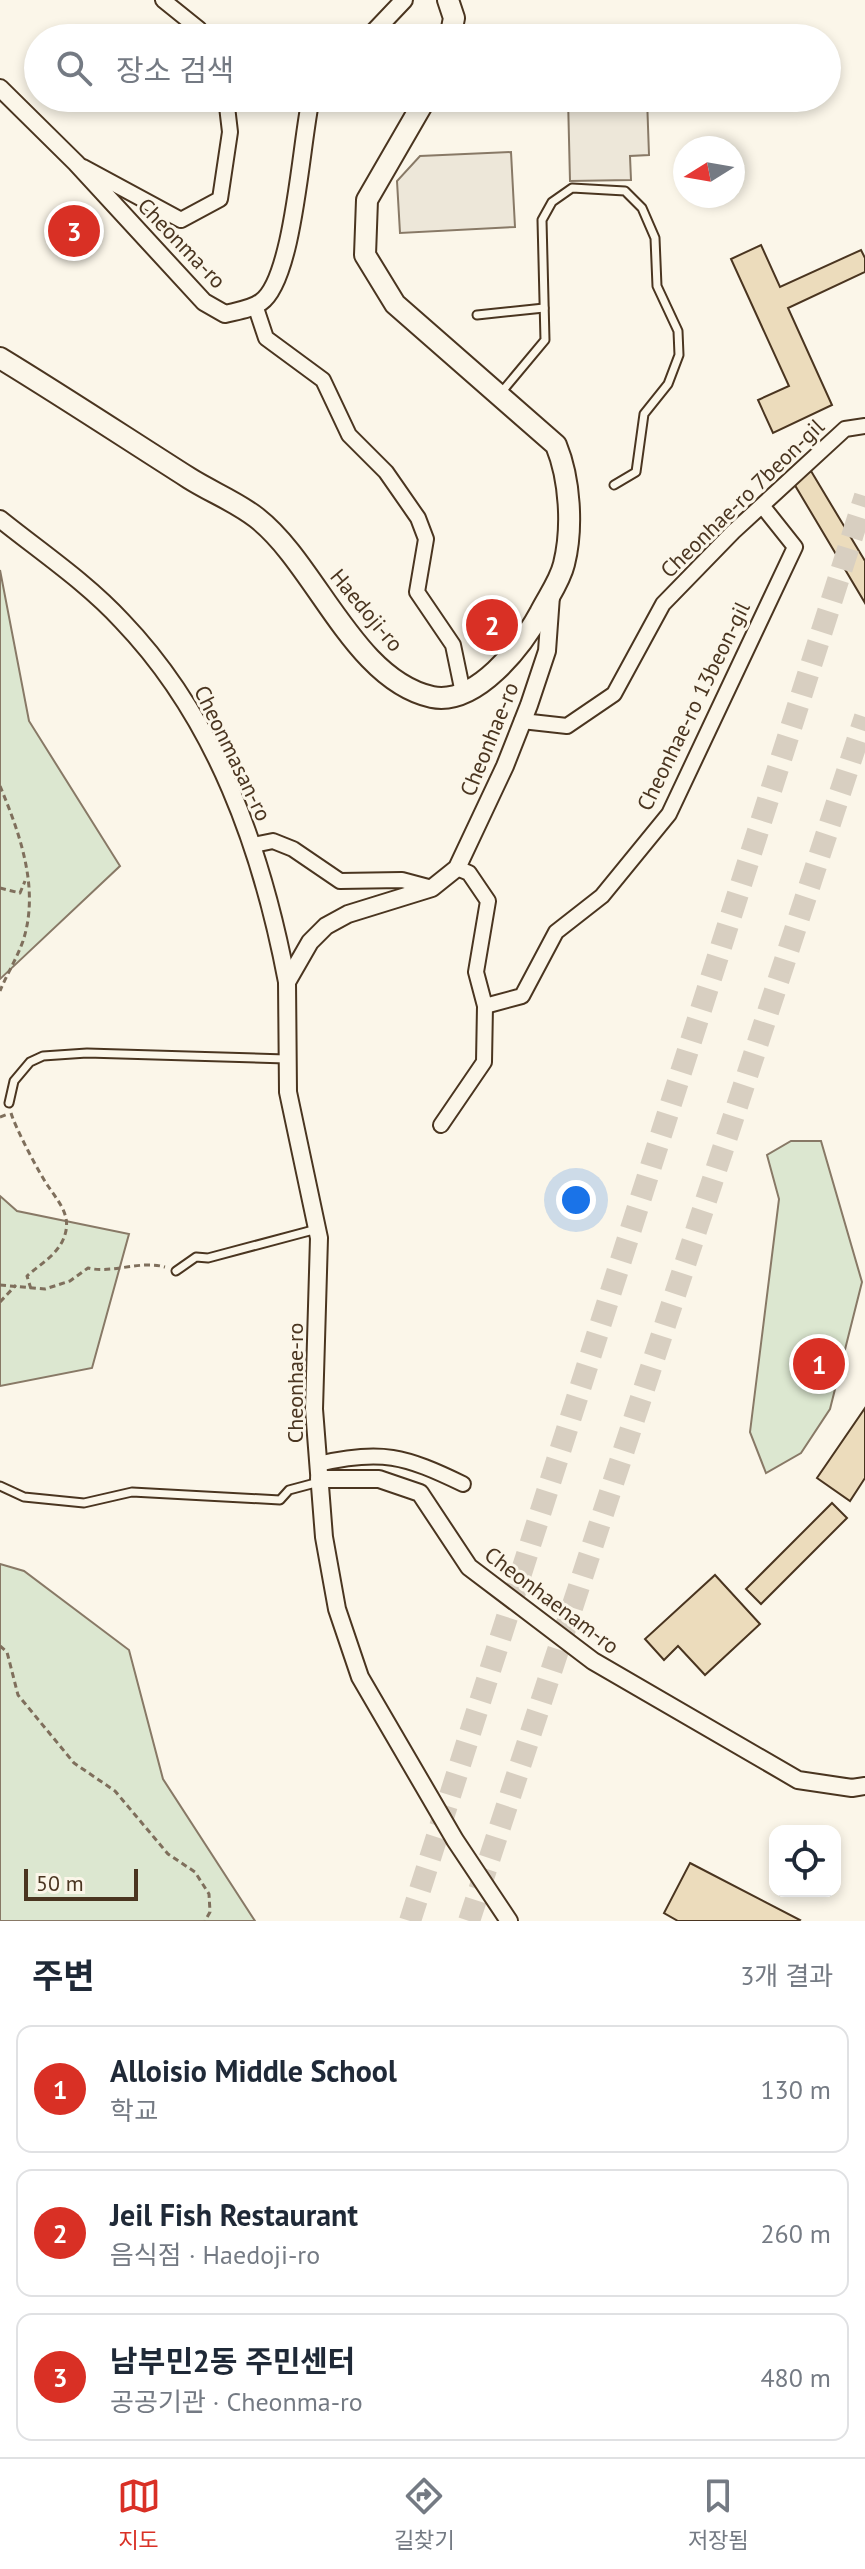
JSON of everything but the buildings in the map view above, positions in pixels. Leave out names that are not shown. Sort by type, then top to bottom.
[{"type":"main road","points":[[448,0],[453,24]]},
{"type":"main road","points":[[418,112],[367,200],[365,255],[395,304],[556,445],[565,466],[568,535],[564,566],[530,631],[502,668],[463,693]]},
{"type":"main road","name":"Haedoji-ro","points":[[0,358],[257,518],[310,579],[359,645],[384,670],[414,691],[436,698],[463,693]]},
{"type":"street","points":[[163,0],[193,24]]},
{"type":"street","points":[[381,24],[404,0]]},
{"type":"street","name":"Cheonma-ro","points":[[0,88],[24,112]]},
{"type":"street","name":"Cheonma-ro","points":[[24,112],[76,163],[204,302],[225,314],[255,305]]},
{"type":"street","points":[[76,163],[181,220],[220,199],[230,132],[228,112]]},
{"type":"street","points":[[309,112],[286,258],[276,285],[262,302],[255,305],[266,338],[323,380],[349,435],[386,472],[418,518],[426,539],[417,592],[453,645],[463,693]]},
{"type":"street","name":"Cheonhae-ro 7beon-gil","points":[[522,721],[567,726],[614,694],[663,604],[733,532],[764,508],[845,429],[865,426]]},
{"type":"street","name":"Cheonhae-ro 13beon-gil","points":[[485,1006],[522,996],[556,932],[602,896],[669,814],[795,547],[764,508]]},
{"type":"street","name":"Cheonmasan-ro","points":[[0,519],[81,583],[123,621],[183,695],[228,781],[254,845],[287,982]]},
{"type":"street","name":"Cheonhae-ro","points":[[509,1921],[455,1840],[360,1677],[337,1609],[324,1537],[319,1475],[314,1355],[317,1229],[288,1092],[287,982],[310,942],[326,926],[348,914],[432,888],[457,868],[505,766],[547,651],[552,590]]},
{"type":"street","points":[[254,845],[273,841],[293,849],[340,881],[402,880],[432,888]]},
{"type":"street","points":[[441,1125],[484,1062],[485,1006],[476,972],[488,901],[469,873],[457,868]]},
{"type":"street","points":[[319,1475],[379,1454],[407,1461],[463,1484]]},
{"type":"street","name":"Cheonhaenam-ro","points":[[319,1475],[379,1479],[420,1493],[469,1567],[593,1661],[798,1780],[865,1786]]},
{"type":"lane","points":[[498,396],[545,340],[542,220],[552,202],[572,188],[625,191],[642,208],[655,238],[657,286],[678,331],[679,355],[668,384],[644,414],[636,472],[614,485]]},
{"type":"lane","points":[[477,315],[544,308]]},
{"type":"lane","points":[[9,1103],[14,1081],[30,1062],[43,1056],[87,1053],[288,1059]]},
{"type":"lane","points":[[176,1271],[196,1257],[208,1258],[317,1229]]},
{"type":"lane","points":[[0,1486],[24,1497],[84,1503],[132,1492],[280,1500],[289,1490],[319,1475]]},
{"type":"path","points":[[0,786],[22,845],[30,910],[24,939],[0,991]]},
{"type":"path","points":[[0,888],[20,893],[27,878]]},
{"type":"path","points":[[9,1103],[19,1134],[49,1188],[64,1208],[68,1221],[62,1243],[53,1256],[27,1276],[31,1289]]},
{"type":"path","points":[[0,1285],[31,1289],[70,1281],[88,1268],[99,1271],[145,1263],[176,1271]]},
{"type":"path","points":[[0,1302],[16,1285]]},
{"type":"path","points":[[0,1646],[7,1652],[18,1695],[74,1763],[115,1791],[168,1854],[195,1872],[209,1894],[210,1912],[205,1921]]},
{"type":"green space","points":[[0,570],[29,721],[120,866],[0,979]]},
{"type":"green space","points":[[791,1141],[821,1141],[862,1282],[830,1409],[801,1453],[766,1473],[750,1432],[779,1199],[767,1155]]},
{"type":"green space","points":[[0,1196],[17,1211],[129,1234],[92,1368],[0,1386]]},
{"type":"green space","points":[[0,1564],[24,1571],[129,1650],[163,1779],[255,1921],[0,1921]]},
{"type":"shaded area","points":[[568,112],[647,112],[649,155],[630,156],[631,180],[570,181]]},
{"type":"shaded area","points":[[511,152],[515,227],[400,233],[397,181],[420,156]]},
{"type":"tunnel","points":[[410,1921],[865,496]]},
{"type":"tunnel","points":[[469,1921],[865,717]]},
{"type":"place","name":"남부민2동 주민센터","points":[[74,231]]},
{"type":"place","name":"Jeil Fish Restaurant","points":[[492,625]]},
{"type":"place","name":"Alloisio Middle School","points":[[819,1364]]}]
